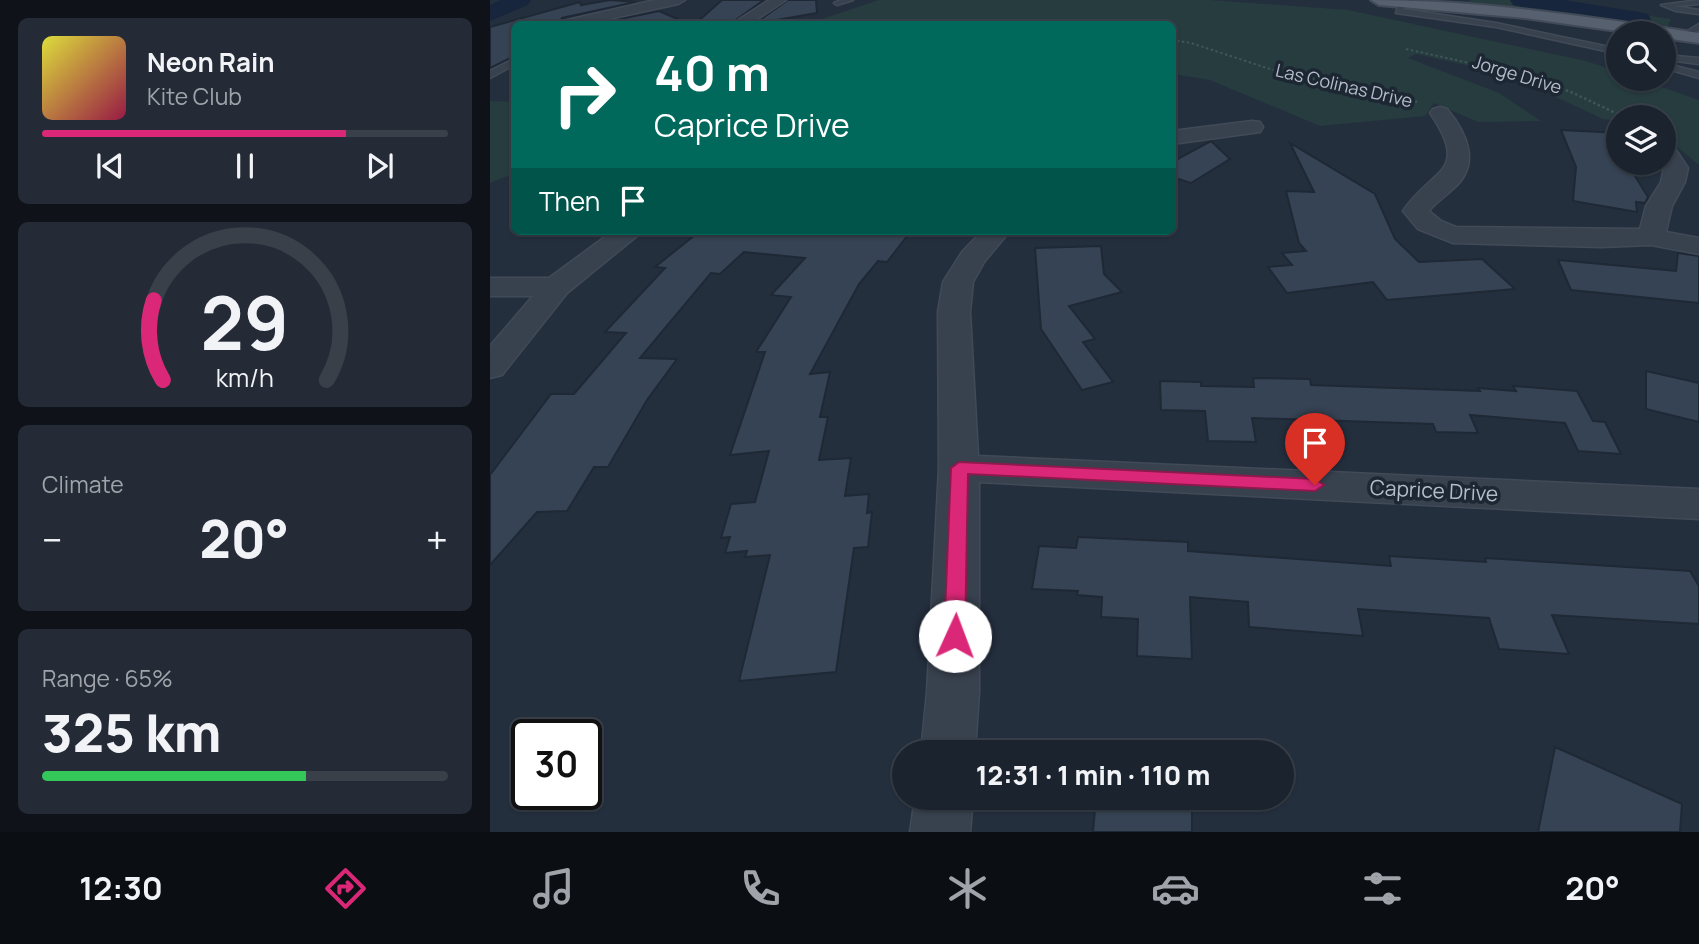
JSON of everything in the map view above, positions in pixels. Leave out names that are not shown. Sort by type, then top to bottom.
[{"type":"main road","points":[[1379,0],[1525,13],[1695,33]]},
{"type":"street","points":[[580,21],[625,9],[678,0]]},
{"type":"street","points":[[745,21],[779,0]]},
{"type":"street","name":"Las Colinas Drive","points":[[1440,113],[1455,134],[1458,154],[1457,166],[1449,180],[1422,200],[1416,211],[1420,219],[1433,228],[1472,236],[1601,239],[1651,237],[1699,246]]},
{"type":"street","points":[[1176,137],[1252,127]]},
{"type":"street","points":[[1651,237],[1659,206],[1674,182],[1675,175]]},
{"type":"street","points":[[490,368],[556,286],[625,235]]},
{"type":"street","points":[[949,740],[953,692],[959,468],[954,312],[958,282],[972,258],[993,235]]},
{"type":"street","points":[[490,287],[556,286]]},
{"type":"street","name":"Caprice Drive","points":[[959,468],[1699,503]]},
{"type":"street","points":[[940,832],[943,810]]},
{"type":"lane","points":[[836,4],[849,0]]},
{"type":"lane","points":[[1411,2],[1400,7],[1399,11],[1496,25],[1606,48]]},
{"type":"lane","points":[[1699,2],[1665,5],[1687,12],[1699,12]]},
{"type":"lane","points":[[1676,58],[1699,61]]},
{"type":"lane","points":[[490,75],[511,64]]},
{"type":"lane","points":[[1676,68],[1699,75]]},
{"type":"path","name":"Las Colinas Drive","points":[[1176,41],[1191,43],[1302,79],[1342,88],[1397,95],[1440,113]]},
{"type":"path","name":"Jorge Drive","points":[[1406,49],[1497,66],[1565,89],[1606,108]]},
{"type":"green space","points":[[879,0],[1210,0],[1348,10],[1586,61],[1606,68],[1606,91],[1673,91],[1699,100],[1699,165],[1676,146],[1676,105],[1606,105],[1606,119],[1603,119],[1506,74],[1416,54],[1408,58],[1499,93],[1541,121],[1478,122],[1434,103],[1425,116],[1320,126],[1210,80],[1176,74],[1176,21],[816,21]]},
{"type":"green space","points":[[1545,0],[1671,19],[1613,21],[1465,2]]},
{"type":"green space","points":[[490,101],[511,102],[511,174],[490,183]]},
{"type":"building","points":[[610,0],[636,2],[562,18],[560,21],[512,21],[580,2],[581,5]]},
{"type":"building","points":[[722,0],[764,0],[734,21],[698,21]]},
{"type":"building","points":[[788,0],[816,0],[817,13],[758,21]]},
{"type":"building","points":[[659,11],[682,21],[611,21]]},
{"type":"building","points":[[511,21],[511,58],[490,68],[490,27]]},
{"type":"building","points":[[1561,130],[1606,132],[1606,175],[1634,175],[1648,197],[1645,203],[1636,202],[1637,212],[1573,201],[1576,167]]},
{"type":"building","points":[[1211,141],[1230,159],[1191,183],[1176,178],[1176,160]]},
{"type":"building","points":[[1290,143],[1375,194],[1395,239],[1419,262],[1482,259],[1515,289],[1387,300],[1373,282],[1287,293],[1268,267],[1292,265],[1282,253],[1306,251],[1299,243],[1286,191],[1314,192]]},
{"type":"building","points":[[695,235],[908,235],[887,262],[878,261],[859,284],[810,374],[830,372],[820,417],[828,417],[819,460],[851,458],[845,496],[869,494],[867,513],[872,512],[868,547],[854,548],[836,672],[739,681],[770,555],[745,557],[747,551],[725,553],[730,537],[721,538],[731,504],[755,502],[769,451],[730,455],[765,352],[756,352],[791,297],[771,295],[805,258],[744,252],[720,274],[711,273],[640,358],[677,359],[647,400],[608,467],[594,467],[567,511],[537,512],[490,565],[490,475],[551,394],[574,394],[626,333],[605,332],[665,268],[655,267]]},
{"type":"building","points":[[1101,246],[1104,274],[1122,292],[1069,306],[1095,339],[1083,342],[1113,382],[1082,390],[1041,329],[1035,248]]},
{"type":"building","points":[[1678,253],[1699,256],[1699,303],[1571,290],[1558,260],[1676,271]]},
{"type":"building","points":[[1646,371],[1699,383],[1699,422],[1646,409]]},
{"type":"building","points":[[1253,378],[1310,379],[1311,385],[1516,391],[1513,386],[1577,391],[1593,421],[1605,422],[1621,454],[1578,451],[1565,423],[1470,415],[1478,433],[1436,432],[1433,424],[1252,418],[1256,442],[1208,441],[1205,411],[1161,410],[1160,381],[1201,382],[1201,386],[1254,387]]},
{"type":"building","points":[[1078,537],[1188,542],[1188,551],[1391,566],[1389,556],[1486,562],[1485,558],[1690,571],[1699,586],[1699,624],[1552,615],[1569,654],[1499,649],[1489,618],[1358,609],[1363,636],[1249,627],[1248,602],[1190,597],[1192,659],[1137,656],[1138,619],[1101,617],[1102,597],[1077,595],[1078,591],[1032,589],[1039,546],[1076,548]]},
{"type":"building","points":[[1555,747],[1682,804],[1680,832],[1538,832]]},
{"type":"building","points":[[1095,810],[1192,810],[1192,832],[1093,832]]},
{"type":"waterway","points":[[490,14],[520,0]]},
{"type":"waterway","points":[[1521,0],[1639,19]]},
{"type":"waterway","points":[[1639,19],[1646,21]]},
{"type":"route","points":[[955,636],[959,468],[1315,485]]}]
